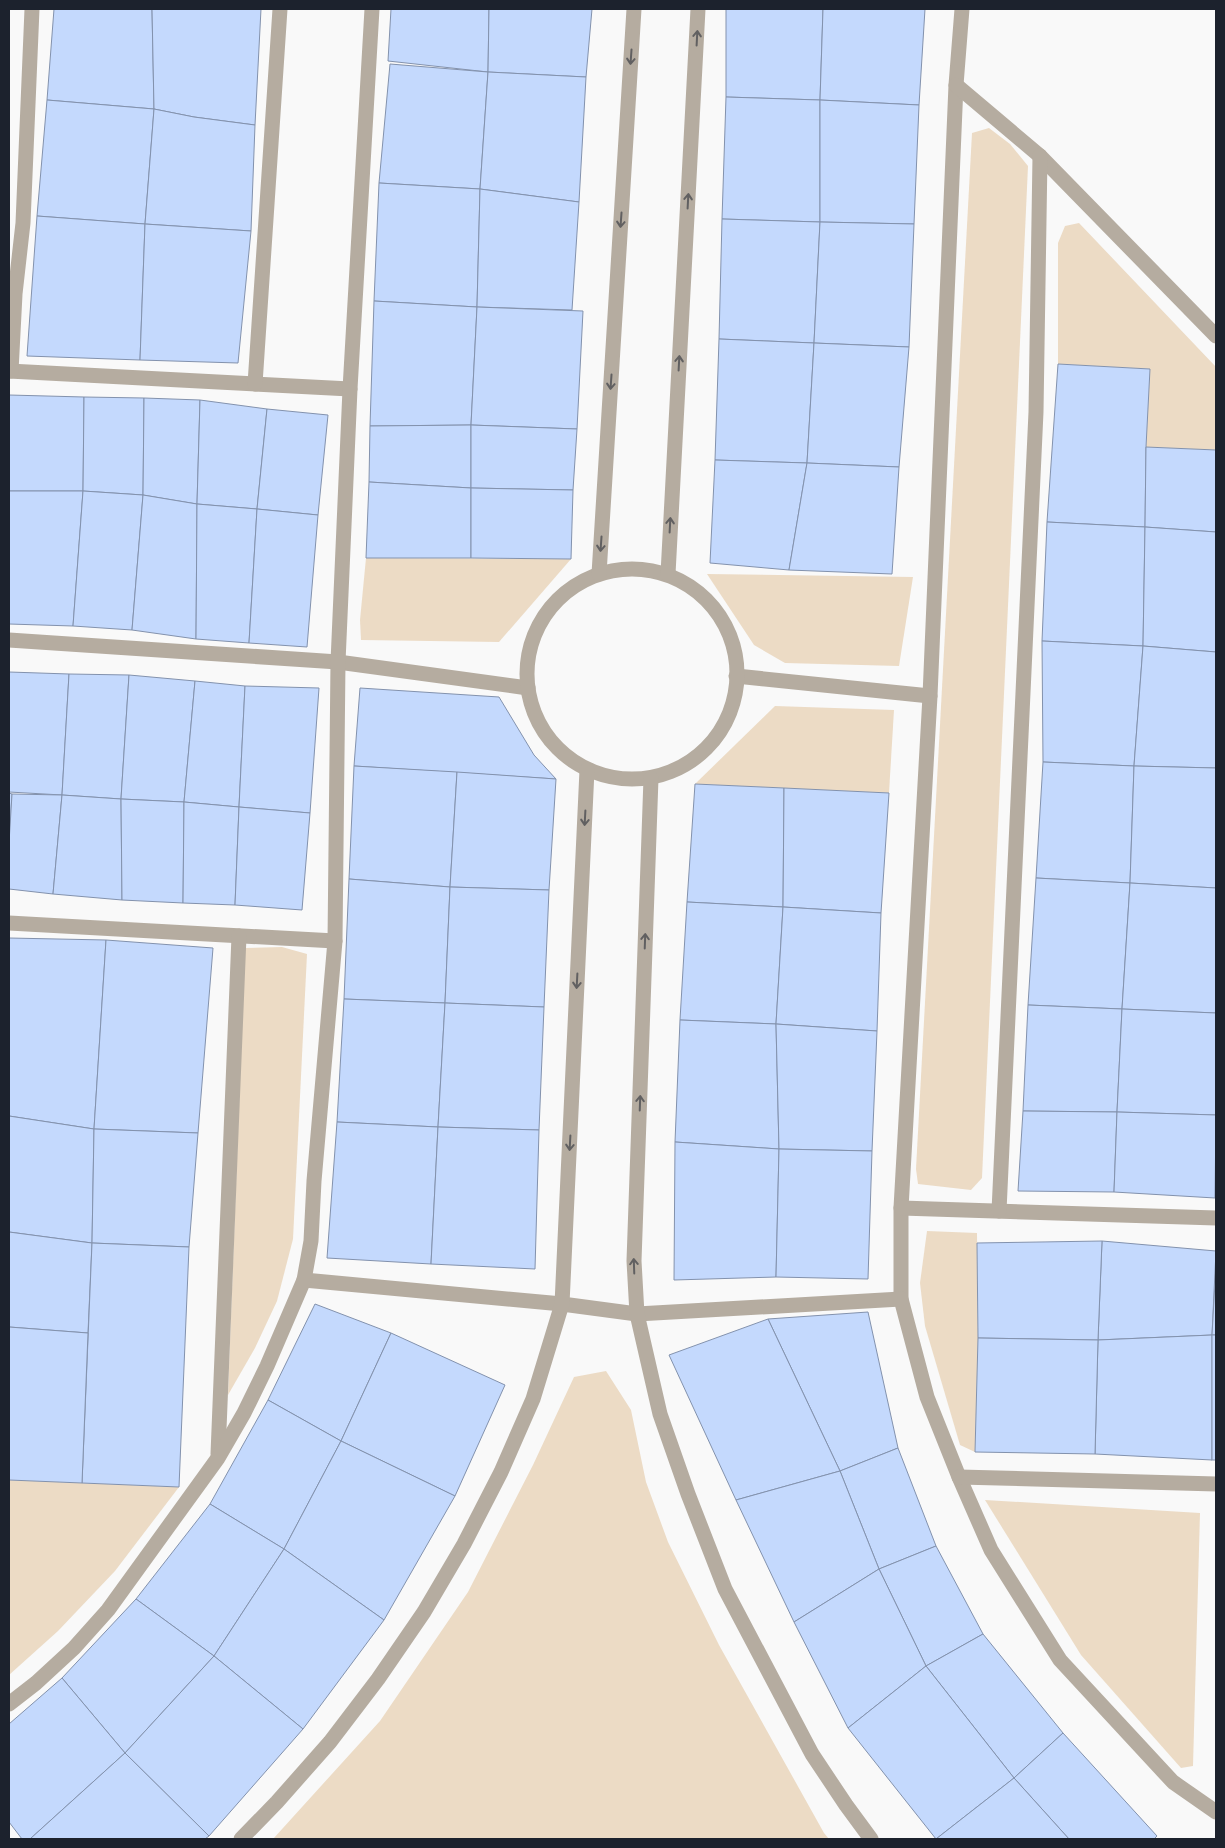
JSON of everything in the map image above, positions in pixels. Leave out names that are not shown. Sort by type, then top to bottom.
[{"type":"street","points":[[32,9],[23,223],[15,294],[10,371],[350,389]]},
{"type":"street","points":[[255,384],[280,9]]},
{"type":"street","points":[[9,1704],[36,1683],[74,1648],[108,1610],[218,1458],[244,1413],[267,1366],[304,1280],[310,1241],[335,941],[338,662],[350,389],[372,9]]},
{"type":"street","points":[[599,574],[634,9]]},
{"type":"street","points":[[668,574],[698,9]]},
{"type":"street","points":[[962,9],[956,85],[930,696],[901,1208],[902,1299],[928,1396],[959,1477],[991,1550],[1060,1660],[1173,1782],[1216,1812]]},
{"type":"street","points":[[956,85],[1040,156],[1216,336]]},
{"type":"street","points":[[999,1211],[1036,412],[1040,156]]},
{"type":"street","points":[[633,568],[668,574],[695,588],[717,610],[732,637],[736,676],[735,698],[724,726],[705,750],[680,768],[651,778],[627,779],[587,770],[556,746],[537,719],[528,688],[529,652],[543,618],[567,591],[599,574],[633,568]]},
{"type":"street","points":[[9,640],[338,662],[528,688]]},
{"type":"street","points":[[736,676],[930,696]]},
{"type":"street","points":[[241,1839],[277,1802],[330,1742],[378,1679],[424,1612],[464,1544],[501,1472],[533,1399],[562,1304],[587,770]]},
{"type":"street","points":[[651,778],[634,1261],[637,1314],[660,1414],[688,1494],[725,1589],[812,1754],[871,1839]]},
{"type":"street","points":[[9,923],[335,941]]},
{"type":"street","points":[[218,1458],[239,936]]},
{"type":"street","points":[[901,1208],[1216,1218]]},
{"type":"street","points":[[304,1280],[562,1304],[637,1314],[902,1299]]},
{"type":"street","points":[[959,1477],[1216,1484]]},
{"type":"shaded area","points":[[989,128],[1010,144],[1028,166],[982,1178],[971,1190],[918,1184],[916,1169],[972,133]]},
{"type":"shaded area","points":[[1079,223],[1216,367],[1216,450],[1146,447],[1150,369],[1058,364],[1058,243],[1065,226]]},
{"type":"shaded area","points":[[366,558],[571,559],[499,642],[361,640],[360,620]]},
{"type":"shaded area","points":[[707,574],[913,577],[899,666],[785,663],[754,645]]},
{"type":"shaded area","points":[[775,706],[894,710],[889,793],[695,784]]},
{"type":"shaded area","points":[[282,947],[307,954],[293,1239],[277,1301],[255,1348],[228,1395],[245,948]]},
{"type":"shaded area","points":[[927,1231],[977,1233],[978,1338],[975,1452],[960,1445],[925,1326],[920,1283]]},
{"type":"shaded area","points":[[606,1371],[631,1410],[646,1482],[668,1542],[719,1645],[829,1839],[273,1839],[380,1721],[468,1592],[533,1465],[574,1377]]},
{"type":"shaded area","points":[[9,1480],[179,1487],[115,1571],[58,1631],[9,1675]]},
{"type":"shaded area","points":[[985,1500],[1200,1513],[1193,1766],[1181,1768],[1081,1655]]},
{"type":"building","points":[[54,9],[152,9],[154,109],[47,100]]},
{"type":"building","points":[[152,9],[261,9],[255,125],[194,117],[154,109]]},
{"type":"building","points":[[391,9],[489,9],[488,72],[388,61]]},
{"type":"building","points":[[489,9],[592,9],[586,77],[488,72]]},
{"type":"building","points":[[726,9],[823,9],[820,100],[726,97]]},
{"type":"building","points":[[823,9],[925,9],[919,105],[820,100]]},
{"type":"building","points":[[390,64],[488,72],[480,189],[379,183]]},
{"type":"building","points":[[488,72],[586,77],[579,202],[480,189]]},
{"type":"building","points":[[726,97],[820,100],[820,222],[722,219]]},
{"type":"building","points":[[47,100],[154,109],[145,224],[37,216]]},
{"type":"building","points":[[820,100],[919,105],[914,224],[820,222]]},
{"type":"building","points":[[154,109],[194,117],[255,125],[251,231],[145,224]]},
{"type":"building","points":[[379,183],[480,189],[477,307],[374,301]]},
{"type":"building","points":[[480,189],[579,202],[572,310],[477,307]]},
{"type":"building","points":[[37,216],[145,224],[140,360],[27,356]]},
{"type":"building","points":[[722,219],[820,222],[814,343],[719,339]]},
{"type":"building","points":[[820,222],[914,224],[909,347],[814,343]]},
{"type":"building","points":[[145,224],[251,231],[238,363],[140,360]]},
{"type":"building","points":[[374,301],[477,307],[471,425],[370,426]]},
{"type":"building","points":[[477,307],[583,311],[577,429],[471,425]]},
{"type":"building","points":[[719,339],[814,343],[807,463],[715,460]]},
{"type":"building","points":[[814,343],[909,347],[899,467],[807,463]]},
{"type":"building","points":[[1058,364],[1150,369],[1146,447],[1145,527],[1047,522]]},
{"type":"building","points":[[9,395],[84,397],[83,491],[9,491]]},
{"type":"building","points":[[84,397],[144,398],[143,495],[83,491]]},
{"type":"building","points":[[144,398],[200,400],[197,504],[143,495]]},
{"type":"building","points":[[200,400],[267,409],[257,509],[197,504]]},
{"type":"building","points":[[267,409],[328,415],[318,515],[257,509]]},
{"type":"building","points":[[471,425],[471,488],[369,482],[370,426]]},
{"type":"building","points":[[471,425],[577,429],[573,490],[471,488]]},
{"type":"building","points":[[1146,447],[1216,450],[1216,532],[1145,527]]},
{"type":"building","points":[[715,460],[807,463],[789,570],[710,563]]},
{"type":"building","points":[[807,463],[899,467],[892,574],[789,570]]},
{"type":"building","points":[[369,482],[471,488],[471,558],[366,558]]},
{"type":"building","points":[[471,488],[573,490],[571,559],[471,558]]},
{"type":"building","points":[[9,491],[83,491],[73,626],[9,624]]},
{"type":"building","points":[[83,491],[143,495],[132,630],[73,626]]},
{"type":"building","points":[[143,495],[197,504],[196,639],[132,630]]},
{"type":"building","points":[[197,504],[257,509],[249,643],[196,639]]},
{"type":"building","points":[[257,509],[318,515],[307,647],[249,643]]},
{"type":"building","points":[[1047,522],[1145,527],[1143,646],[1042,641]]},
{"type":"building","points":[[1145,527],[1216,532],[1216,652],[1143,646]]},
{"type":"building","points":[[1042,641],[1143,646],[1134,766],[1043,762]]},
{"type":"building","points":[[1143,646],[1216,652],[1216,768],[1134,766]]},
{"type":"building","points":[[9,672],[69,674],[62,795],[9,792]]},
{"type":"building","points":[[69,674],[129,675],[121,799],[62,795]]},
{"type":"building","points":[[129,675],[195,681],[184,802],[121,799]]},
{"type":"building","points":[[195,681],[245,686],[239,807],[184,802]]},
{"type":"building","points":[[245,686],[319,688],[310,813],[239,807]]},
{"type":"building","points":[[360,688],[499,697],[534,755],[556,779],[354,766]]},
{"type":"building","points":[[1043,762],[1134,766],[1130,883],[1036,878]]},
{"type":"building","points":[[354,766],[457,772],[450,887],[349,879]]},
{"type":"building","points":[[1134,766],[1216,768],[1216,888],[1130,883]]},
{"type":"building","points":[[457,772],[556,779],[549,890],[450,887]]},
{"type":"building","points":[[695,784],[784,788],[783,907],[687,902]]},
{"type":"building","points":[[784,788],[889,793],[881,913],[783,907]]},
{"type":"building","points":[[9,793],[12,794],[9,843]]},
{"type":"building","points":[[12,794],[62,795],[53,894],[9,889]]},
{"type":"building","points":[[62,795],[121,799],[122,900],[53,894]]},
{"type":"building","points":[[121,799],[184,802],[183,903],[122,900]]},
{"type":"building","points":[[184,802],[239,807],[235,905],[183,903]]},
{"type":"building","points":[[239,807],[310,813],[302,910],[235,905]]},
{"type":"building","points":[[1036,878],[1130,883],[1122,1009],[1028,1005]]},
{"type":"building","points":[[349,879],[450,887],[445,1003],[344,999]]},
{"type":"building","points":[[1130,883],[1216,888],[1216,1013],[1122,1009]]},
{"type":"building","points":[[450,887],[549,890],[544,1007],[445,1003]]},
{"type":"building","points":[[687,902],[783,907],[776,1024],[680,1020]]},
{"type":"building","points":[[783,907],[881,913],[877,1031],[776,1024]]},
{"type":"building","points":[[9,938],[106,940],[94,1129],[9,1116]]},
{"type":"building","points":[[106,940],[213,948],[198,1133],[94,1129]]},
{"type":"building","points":[[344,999],[445,1003],[438,1127],[337,1122]]},
{"type":"building","points":[[445,1003],[544,1007],[539,1130],[438,1127]]},
{"type":"building","points":[[1028,1005],[1122,1009],[1117,1112],[1023,1111]]},
{"type":"building","points":[[1122,1009],[1216,1013],[1216,1115],[1117,1112]]},
{"type":"building","points":[[680,1020],[776,1024],[779,1149],[675,1142]]},
{"type":"building","points":[[776,1024],[877,1031],[872,1151],[779,1149]]},
{"type":"building","points":[[1023,1111],[1117,1112],[1114,1192],[1018,1191]]},
{"type":"building","points":[[1117,1112],[1216,1115],[1215,1198],[1114,1192]]},
{"type":"building","points":[[9,1116],[94,1129],[92,1243],[9,1232]]},
{"type":"building","points":[[337,1122],[438,1127],[431,1264],[327,1258]]},
{"type":"building","points":[[438,1127],[539,1130],[535,1269],[431,1264]]},
{"type":"building","points":[[94,1129],[198,1133],[189,1247],[92,1243]]},
{"type":"building","points":[[675,1142],[779,1149],[776,1277],[674,1280]]},
{"type":"building","points":[[779,1149],[872,1151],[868,1279],[776,1277]]},
{"type":"building","points":[[9,1232],[92,1243],[88,1333],[9,1327]]},
{"type":"building","points":[[1102,1241],[1216,1251],[1212,1335],[1098,1340]]},
{"type":"building","points":[[1102,1241],[1098,1340],[978,1338],[977,1243]]},
{"type":"building","points":[[92,1243],[189,1247],[179,1487],[82,1483]]},
{"type":"building","points":[[1216,1265],[1216,1335],[1212,1335]]},
{"type":"building","points":[[315,1304],[391,1333],[341,1441],[268,1400]]},
{"type":"building","points":[[868,1312],[898,1448],[840,1471],[768,1319]]},
{"type":"building","points":[[768,1319],[840,1471],[736,1500],[669,1355]]},
{"type":"building","points":[[9,1327],[88,1333],[82,1483],[9,1480]]},
{"type":"building","points":[[391,1333],[505,1385],[455,1496],[341,1441]]},
{"type":"building","points":[[1212,1335],[1212,1460],[1095,1454],[1098,1340]]},
{"type":"building","points":[[1212,1335],[1216,1335],[1216,1460],[1212,1460]]},
{"type":"building","points":[[978,1338],[1098,1340],[1095,1454],[975,1452]]},
{"type":"building","points":[[268,1400],[341,1441],[284,1549],[210,1504]]},
{"type":"building","points":[[341,1441],[455,1496],[384,1620],[284,1549]]},
{"type":"building","points":[[898,1448],[936,1546],[879,1569],[840,1471]]},
{"type":"building","points":[[840,1471],[879,1569],[794,1622],[736,1500]]},
{"type":"building","points":[[210,1504],[284,1549],[214,1656],[136,1599]]},
{"type":"building","points":[[936,1546],[983,1634],[926,1666],[879,1569]]},
{"type":"building","points":[[284,1549],[384,1620],[303,1729],[214,1656]]},
{"type":"building","points":[[879,1569],[926,1666],[848,1728],[794,1622]]},
{"type":"building","points":[[136,1599],[214,1656],[125,1753],[62,1678]]},
{"type":"building","points":[[983,1634],[1063,1733],[1014,1778],[926,1666]]},
{"type":"building","points":[[214,1656],[303,1729],[209,1836],[125,1753]]},
{"type":"building","points":[[926,1666],[1014,1778],[936,1839],[848,1728]]},
{"type":"building","points":[[62,1678],[125,1753],[30,1839],[22,1839],[9,1822],[9,1724]]},
{"type":"building","points":[[1063,1733],[1157,1836],[1154,1839],[1069,1839],[1014,1778]]},
{"type":"building","points":[[125,1753],[209,1836],[205,1839],[30,1839]]},
{"type":"building","points":[[1014,1778],[1069,1839],[936,1839]]}]
